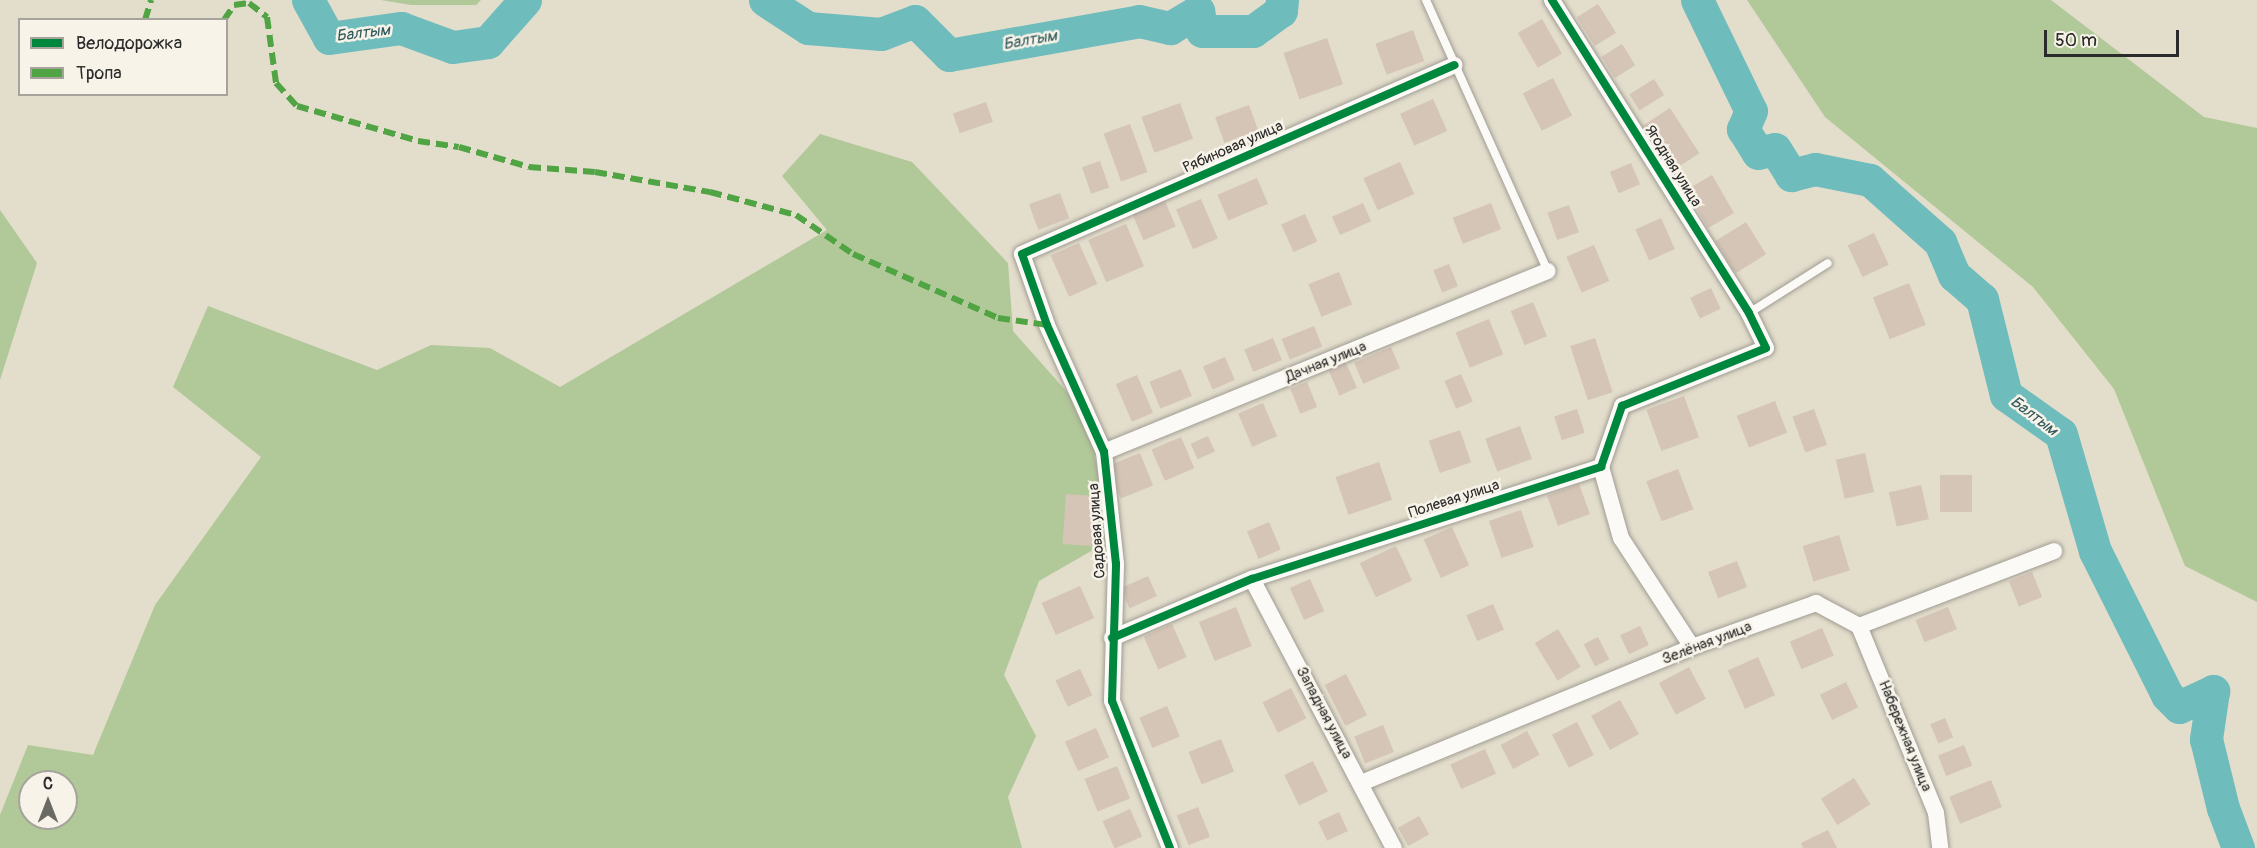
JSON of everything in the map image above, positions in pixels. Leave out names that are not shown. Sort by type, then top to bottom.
[{"type":"street","name":"Ягодная улица","points":[[1552,0],[1749,313],[1766,348],[1622,406],[1601,466]]},
{"type":"street","name":"Рябиновая улица","points":[[1022,254],[1455,65]]},
{"type":"street","name":"Садовая улица","points":[[1022,254],[1047,325],[1104,452],[1116,564],[1112,638],[1112,700],[1170,848]]},
{"type":"street","name":"Дачная улица","points":[[1104,452],[1548,271]]},
{"type":"street","name":"Полевая улица","points":[[1112,638],[1252,579],[1601,466]]},
{"type":"street","points":[[1601,466],[1621,538],[1692,647]]},
{"type":"street","points":[[1858,626],[2054,551]]},
{"type":"street","name":"Западная улица","points":[[1252,579],[1394,848]]},
{"type":"street","name":"Зелёная улица","points":[[1361,783],[1692,647],[1816,603],[1858,626]]},
{"type":"street","name":"Набережная улица","points":[[1858,626],[1936,813],[1940,848]]},
{"type":"lane","points":[[1426,0],[1548,271]]},
{"type":"lane","points":[[1749,313],[1828,263]]},
{"type":"green space","points":[[381,0],[481,0],[476,5],[411,5]]},
{"type":"green space","points":[[1747,0],[2051,0],[2204,117],[2257,128],[2257,602],[2185,566],[2114,389],[2033,287],[1825,117]]},
{"type":"green space","points":[[820,134],[912,162],[1008,263],[1013,331],[1098,427],[1095,457],[1112,539],[1039,581],[1004,675],[1036,736],[1008,797],[1022,848],[0,848],[0,815],[18,770],[28,745],[93,755],[155,605],[261,457],[173,387],[208,306],[377,370],[431,345],[490,348],[560,387],[827,230],[782,176]]},
{"type":"green space","points":[[0,210],[37,263],[0,380]]},
{"type":"building","points":[[1598,4],[1616,33],[1595,46],[1577,17]]},
{"type":"building","points":[[1542,19],[1562,54],[1538,68],[1518,33]]},
{"type":"building","points":[[1413,30],[1424,61],[1387,75],[1375,44]]},
{"type":"building","points":[[1327,38],[1343,84],[1299,99],[1284,53]]},
{"type":"building","points":[[1622,44],[1635,65],[1615,78],[1602,57]]},
{"type":"building","points":[[1553,78],[1572,115],[1542,131],[1523,93]]},
{"type":"building","points":[[1654,79],[1664,95],[1639,110],[1629,94]]},
{"type":"building","points":[[1433,99],[1447,131],[1414,146],[1400,114]]},
{"type":"building","points":[[986,102],[993,122],[960,133],[953,113]]},
{"type":"building","points":[[1180,103],[1193,139],[1154,153],[1141,117]]},
{"type":"building","points":[[1249,105],[1258,130],[1224,143],[1215,117]]},
{"type":"building","points":[[1670,108],[1699,153],[1671,172],[1641,127]]},
{"type":"building","points":[[1130,124],[1147,172],[1121,182],[1104,134]]},
{"type":"building","points":[[1100,161],[1109,187],[1091,194],[1082,167]]},
{"type":"building","points":[[1400,162],[1414,194],[1378,210],[1363,178]]},
{"type":"building","points":[[1631,163],[1640,184],[1619,193],[1610,172]]},
{"type":"building","points":[[1712,175],[1734,213],[1708,228],[1686,190]]},
{"type":"building","points":[[1257,178],[1268,204],[1228,221],[1217,195]]},
{"type":"building","points":[[1060,193],[1069,218],[1038,230],[1029,204]]},
{"type":"building","points":[[1164,199],[1176,227],[1144,240],[1132,213]]},
{"type":"building","points":[[1201,199],[1218,239],[1193,249],[1176,210]]},
{"type":"building","points":[[1363,203],[1371,221],[1340,235],[1332,217]]},
{"type":"building","points":[[1491,203],[1501,229],[1463,244],[1453,218]]},
{"type":"building","points":[[1569,205],[1579,232],[1557,240],[1547,213]]},
{"type":"building","points":[[1305,214],[1317,241],[1293,252],[1281,225]]},
{"type":"building","points":[[1661,218],[1675,249],[1649,260],[1635,229]]},
{"type":"building","points":[[1746,222],[1766,254],[1736,273],[1715,241]]},
{"type":"building","points":[[1126,224],[1144,266],[1106,282],[1088,240]]},
{"type":"building","points":[[1874,233],[1889,265],[1863,277],[1848,245]]},
{"type":"building","points":[[1079,243],[1097,284],[1069,297],[1051,256]]},
{"type":"building","points":[[1594,245],[1609,281],[1582,293],[1566,257]]},
{"type":"building","points":[[1449,264],[1458,286],[1442,293],[1433,270]]},
{"type":"building","points":[[1339,272],[1352,304],[1322,317],[1308,284]]},
{"type":"building","points":[[1909,283],[1926,325],[1890,339],[1873,298]]},
{"type":"building","points":[[1711,288],[1721,309],[1700,319],[1690,298]]},
{"type":"building","points":[[1533,302],[1547,336],[1525,345],[1511,311]]},
{"type":"building","points":[[1489,319],[1503,354],[1470,368],[1456,332]]},
{"type":"building","points":[[1314,326],[1322,346],[1290,360],[1282,339]]},
{"type":"building","points":[[1273,338],[1282,360],[1253,372],[1244,350]]},
{"type":"building","points":[[1595,338],[1613,392],[1588,400],[1570,346]]},
{"type":"building","points":[[1391,347],[1400,368],[1363,384],[1354,363]]},
{"type":"building","points":[[1225,357],[1235,380],[1213,389],[1203,366]]},
{"type":"building","points":[[1346,363],[1357,388],[1340,395],[1329,371]]},
{"type":"building","points":[[1181,369],[1192,396],[1160,409],[1149,382]]},
{"type":"building","points":[[1461,374],[1473,402],[1456,409],[1444,381]]},
{"type":"building","points":[[1137,375],[1153,413],[1132,422],[1116,384]]},
{"type":"building","points":[[1307,382],[1317,407],[1300,414],[1290,389]]},
{"type":"building","points":[[1684,396],[1699,437],[1661,451],[1646,410]]},
{"type":"building","points":[[1775,401],[1787,433],[1749,447],[1737,416]]},
{"type":"building","points":[[1263,403],[1277,436],[1252,447],[1238,414]]},
{"type":"building","points":[[1577,409],[1585,433],[1562,440],[1554,416]]},
{"type":"building","points":[[1814,409],[1827,445],[1805,453],[1792,417]]},
{"type":"building","points":[[1520,426],[1532,459],[1497,472],[1485,439]]},
{"type":"building","points":[[1460,430],[1471,462],[1440,473],[1429,441]]},
{"type":"building","points":[[1208,436],[1215,452],[1198,459],[1191,444]]},
{"type":"building","points":[[1181,437],[1194,468],[1165,481],[1152,450]]},
{"type":"building","points":[[1140,453],[1153,485],[1121,499],[1108,466]]},
{"type":"building","points":[[1865,453],[1874,492],[1845,499],[1836,460]]},
{"type":"building","points":[[1379,462],[1392,500],[1349,515],[1336,477]]},
{"type":"building","points":[[1678,469],[1693,509],[1662,521],[1646,481]]},
{"type":"building","points":[[1940,475],[1972,475],[1972,512],[1940,512]]},
{"type":"building","points":[[1579,484],[1590,514],[1558,526],[1547,496]]},
{"type":"building","points":[[1921,485],[1929,519],[1897,527],[1889,492]]},
{"type":"building","points":[[1066,494],[1095,496],[1091,546],[1063,544]]},
{"type":"building","points":[[1521,510],[1534,547],[1502,558],[1489,521]]},
{"type":"building","points":[[1269,522],[1281,550],[1259,559],[1247,531]]},
{"type":"building","points":[[1452,527],[1469,565],[1441,578],[1424,540]]},
{"type":"building","points":[[1839,535],[1850,570],[1813,581],[1803,546]]},
{"type":"building","points":[[1396,546],[1412,580],[1376,597],[1360,563]]},
{"type":"building","points":[[1737,561],[1747,587],[1718,598],[1708,572]]},
{"type":"building","points":[[2032,572],[2042,597],[2019,606],[2009,581]]},
{"type":"building","points":[[1148,576],[1157,596],[1130,608],[1121,588]]},
{"type":"building","points":[[1310,579],[1324,611],[1304,620],[1290,588]]},
{"type":"building","points":[[1080,586],[1094,618],[1056,635],[1042,603]]},
{"type":"building","points":[[1493,604],[1504,630],[1477,641],[1466,615]]},
{"type":"building","points":[[1236,607],[1252,646],[1215,661],[1199,622]]},
{"type":"building","points":[[1948,607],[1957,629],[1925,642],[1916,620]]},
{"type":"building","points":[[1172,624],[1187,657],[1158,669],[1144,637]]},
{"type":"building","points":[[1640,626],[1649,645],[1629,654],[1620,635]]},
{"type":"building","points":[[1822,628],[1834,656],[1802,669],[1790,642]]},
{"type":"building","points":[[1558,629],[1581,667],[1558,681],[1535,643]]},
{"type":"building","points":[[1598,637],[1609,659],[1595,667],[1584,644]]},
{"type":"building","points":[[1758,657],[1775,695],[1745,709],[1728,670]]},
{"type":"building","points":[[1689,667],[1706,699],[1676,715],[1659,683]]},
{"type":"building","points":[[1080,669],[1092,695],[1068,707],[1056,680]]},
{"type":"building","points":[[1346,674],[1367,715],[1345,726],[1325,685]]},
{"type":"building","points":[[1846,682],[1858,707],[1832,720],[1820,695]]},
{"type":"building","points":[[1291,688],[1306,718],[1278,733],[1262,703]]},
{"type":"building","points":[[1620,700],[1639,734],[1610,750],[1591,716]]},
{"type":"building","points":[[1167,706],[1180,736],[1152,748],[1139,718]]},
{"type":"building","points":[[1945,718],[1953,737],[1938,744],[1930,724]]},
{"type":"building","points":[[1577,722],[1594,755],[1569,768],[1552,735]]},
{"type":"building","points":[[1383,725],[1394,752],[1365,764],[1354,737]]},
{"type":"building","points":[[1096,728],[1109,757],[1078,771],[1065,742]]},
{"type":"building","points":[[1527,731],[1540,755],[1513,769],[1501,745]]},
{"type":"building","points":[[1221,739],[1234,771],[1202,785],[1189,752]]},
{"type":"building","points":[[1964,745],[1972,765],[1946,776],[1938,755]]},
{"type":"building","points":[[1485,749],[1496,774],[1461,789],[1450,764]]},
{"type":"building","points":[[1313,761],[1328,792],[1299,806],[1284,775]]},
{"type":"building","points":[[1117,766],[1130,798],[1098,812],[1085,779]]},
{"type":"building","points":[[1854,778],[1870,804],[1837,825],[1821,799]]},
{"type":"building","points":[[1991,780],[2002,807],[1960,824],[1949,797]]},
{"type":"building","points":[[1198,807],[1210,837],[1189,845],[1177,816]]},
{"type":"building","points":[[1130,809],[1142,836],[1115,848],[1103,821]]},
{"type":"building","points":[[1339,812],[1348,831],[1327,841],[1318,822]]},
{"type":"building","points":[[1419,816],[1429,834],[1408,846],[1398,828]]},
{"type":"building","points":[[1828,830],[1837,848],[1803,848],[1801,843]]},
{"type":"waterway","name":"Балтым","points":[[308,0],[329,38],[401,28],[453,47],[488,42],[525,0]]},
{"type":"waterway","name":"Балтым","points":[[765,0],[808,28],[881,34],[915,21],[949,55],[1139,21],[1170,28],[1198,11],[1202,31],[1253,31],[1281,11],[1282,0]]},
{"type":"waterway","name":"Балтым","points":[[1697,0],[1751,111],[1743,129],[1758,153],[1775,149],[1791,175],[1815,169],[1870,180],[1940,242],[1954,275],[1982,299],[2006,395],[2061,434],[2095,551],[2167,695],[2179,707],[2213,691],[2206,739],[2223,808],[2238,848]]},
{"type":"marked path","points":[[146,18],[151,0]]},
{"type":"marked path","points":[[225,18],[234,5],[249,3],[267,17],[276,83],[297,106],[418,141],[459,147],[529,167],[595,172],[710,192],[796,215],[853,254],[998,318],[1047,325]]},
{"type":"cycle path","points":[[1112,638],[1252,579],[1601,467],[1622,406],[1766,348],[1749,313],[1552,0]]},
{"type":"cycle path","points":[[1170,848],[1112,701],[1116,564],[1104,452],[1047,325],[1022,254],[1455,65]]}]
